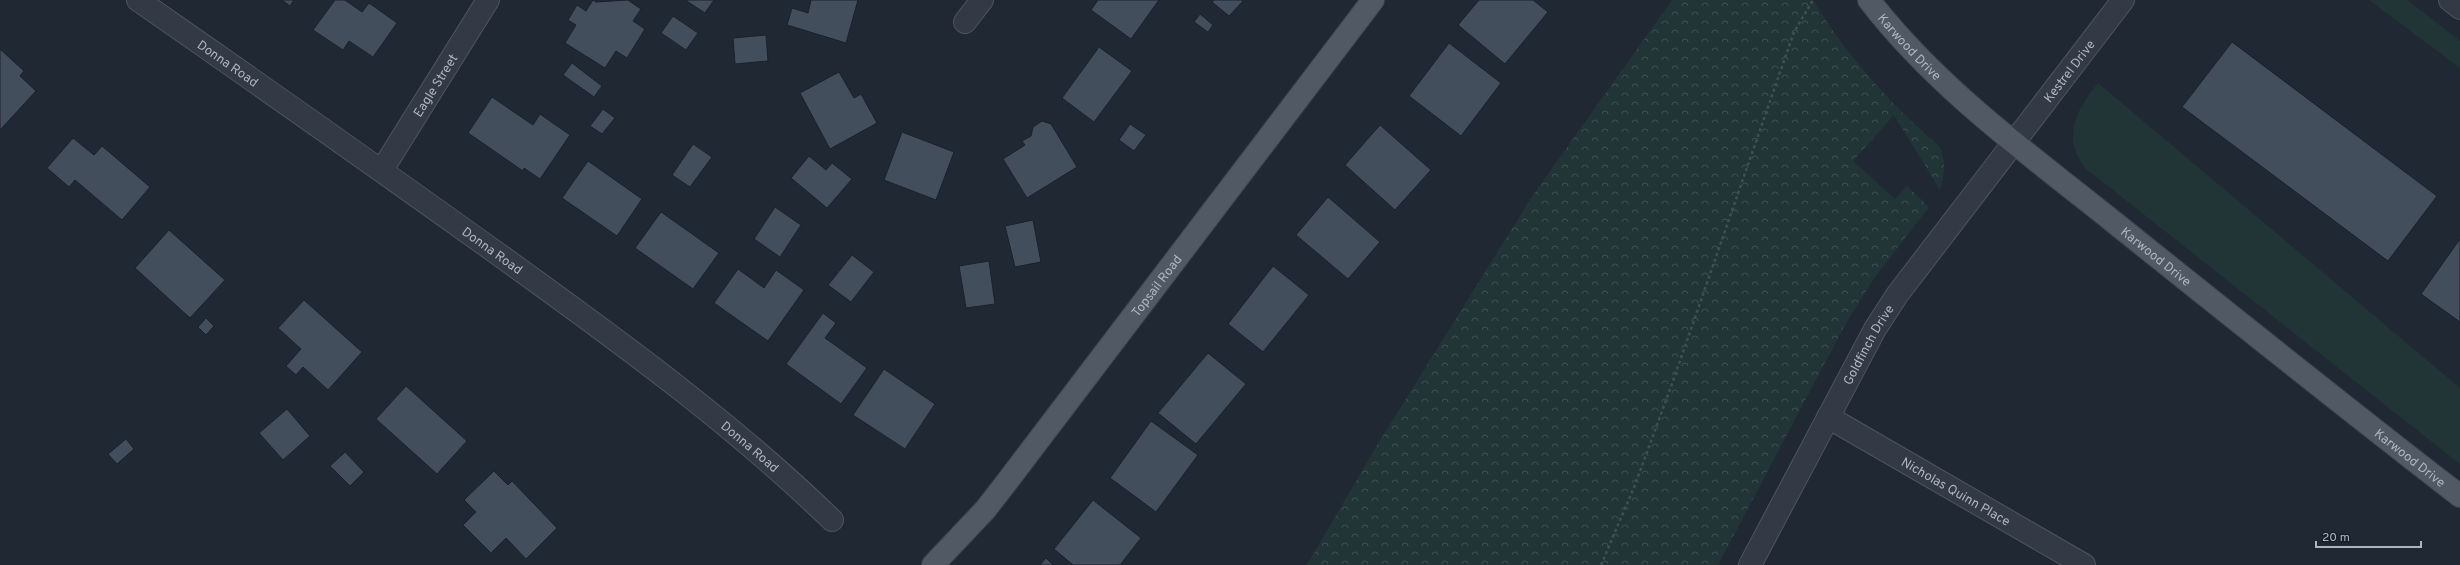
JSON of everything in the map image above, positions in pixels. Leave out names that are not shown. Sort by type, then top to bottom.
[{"type":"main road","name":"Topsail Road","points":[[933,565],[985,510],[1373,0]]},
{"type":"main road","name":"Karwood Drive","points":[[1869,0],[1913,53],[2013,141],[2317,386],[2460,496]]},
{"type":"street","name":"Donna Road","points":[[138,0],[382,170],[585,316],[701,405],[790,479],[832,520]]},
{"type":"street","name":"Eagle Street","points":[[382,170],[488,0]]},
{"type":"street","points":[[965,22],[982,0]]},
{"type":"street","name":"Kestrel Drive","points":[[2013,141],[2123,0]]},
{"type":"street","points":[[2450,0],[2460,8]]},
{"type":"street","name":"Goldfinch Drive","points":[[1750,565],[1875,329],[1897,295],[2013,141]]},
{"type":"street","name":"Nicholas Quinn Place","points":[[1828,417],[2084,565]]},
{"type":"path","points":[[1601,565],[1635,485],[1678,367],[1794,32],[1813,0]]},
{"type":"green space","points":[[1672,0],[1813,0],[1840,40],[1870,78],[1904,114],[1939,146],[1944,162],[1944,173],[1940,190],[1894,115],[1853,161],[1895,199],[1907,186],[1929,207],[1875,277],[1846,323],[1718,565],[1307,565],[1379,442],[1533,195]]},
{"type":"green space","points":[[2369,0],[2407,0],[2460,41],[2460,68]]},
{"type":"green space","points":[[2098,83],[2460,388],[2460,464],[2085,168],[2074,145],[2074,124],[2083,104]]},
{"type":"building","points":[[282,0],[294,0],[290,6]]},
{"type":"building","points":[[335,0],[345,0],[362,12],[369,3],[397,23],[373,57],[349,41],[343,50],[313,30]]},
{"type":"building","points":[[593,0],[596,2],[628,0],[641,9],[633,21],[645,29],[627,58],[616,51],[605,68],[565,43],[576,25],[568,20],[577,5],[586,11]]},
{"type":"building","points":[[685,0],[714,0],[705,13]]},
{"type":"building","points":[[811,0],[858,0],[846,43],[787,25],[792,8],[808,13]]},
{"type":"building","points":[[1098,0],[1159,0],[1131,39],[1091,10]]},
{"type":"building","points":[[1214,0],[1243,1],[1229,16],[1212,2]]},
{"type":"building","points":[[1479,0],[1533,0],[1548,12],[1505,64],[1458,25]]},
{"type":"building","points":[[1200,14],[1213,25],[1208,32],[1194,22]]},
{"type":"building","points":[[673,16],[698,33],[686,50],[661,33]]},
{"type":"building","points":[[766,35],[768,61],[735,64],[733,38]]},
{"type":"building","points":[[2232,42],[2437,196],[2388,261],[2182,107]]},
{"type":"building","points":[[1449,43],[1501,83],[1461,136],[1409,96]]},
{"type":"building","points":[[1099,47],[1132,71],[1094,122],[1062,98]]},
{"type":"building","points":[[0,49],[24,71],[20,76],[36,91],[0,130]]},
{"type":"building","points":[[572,63],[602,86],[594,97],[563,75]]},
{"type":"building","points":[[839,72],[854,98],[861,94],[877,123],[830,149],[800,93]]},
{"type":"building","points":[[492,97],[533,125],[540,114],[570,135],[540,179],[524,168],[523,171],[468,133]]},
{"type":"building","points":[[603,109],[615,118],[602,134],[590,126]]},
{"type":"building","points":[[1042,121],[1051,124],[1077,167],[1027,198],[1003,159],[1025,145],[1022,141],[1031,136],[1033,127]]},
{"type":"building","points":[[1130,124],[1146,135],[1134,151],[1119,140]]},
{"type":"building","points":[[1380,125],[1431,170],[1395,210],[1345,165]]},
{"type":"building","points":[[902,132],[954,152],[936,200],[884,180]]},
{"type":"building","points":[[73,138],[94,155],[102,146],[150,187],[122,220],[75,180],[69,187],[47,168]]},
{"type":"building","points":[[693,144],[712,157],[690,187],[672,175]]},
{"type":"building","points":[[809,156],[826,170],[832,163],[852,179],[827,208],[791,178]]},
{"type":"building","points":[[588,161],[642,199],[617,236],[562,198]]},
{"type":"building","points":[[1328,197],[1380,242],[1348,279],[1296,235]]},
{"type":"building","points":[[775,207],[801,225],[780,257],[754,239]]},
{"type":"building","points":[[661,212],[719,253],[693,289],[635,248]]},
{"type":"building","points":[[1033,220],[1041,262],[1015,267],[1005,226]]},
{"type":"building","points":[[169,230],[225,280],[190,318],[135,268]]},
{"type":"building","points":[[2460,239],[2460,322],[2421,294]]},
{"type":"building","points":[[852,255],[874,272],[851,302],[828,285]]},
{"type":"building","points":[[989,261],[995,304],[966,308],[959,266]]},
{"type":"building","points":[[1273,266],[1309,295],[1263,352],[1228,324]]},
{"type":"building","points":[[738,269],[764,288],[776,270],[804,290],[768,341],[714,303]]},
{"type":"building","points":[[304,300],[362,352],[328,390],[303,367],[296,375],[286,366],[301,349],[278,328]]},
{"type":"building","points":[[823,313],[836,323],[825,338],[867,368],[841,404],[786,364]]},
{"type":"building","points":[[206,318],[214,326],[206,335],[198,327]]},
{"type":"building","points":[[1208,353],[1246,384],[1196,444],[1158,413]]},
{"type":"building","points":[[884,369],[935,404],[905,449],[853,415]]},
{"type":"building","points":[[406,386],[467,441],[437,474],[376,419]]},
{"type":"building","points":[[287,409],[310,436],[283,460],[259,433]]},
{"type":"building","points":[[1151,421],[1198,455],[1156,512],[1110,478]]},
{"type":"building","points":[[126,439],[134,449],[117,464],[108,454]]},
{"type":"building","points":[[345,452],[364,472],[350,486],[330,466]]},
{"type":"building","points":[[494,471],[508,485],[512,481],[557,528],[526,559],[506,538],[491,553],[463,525],[476,512],[464,500]]},
{"type":"building","points":[[1093,500],[1141,538],[1120,565],[1073,565],[1054,549]]},
{"type":"building","points":[[1046,558],[1053,565],[1040,565]]}]
